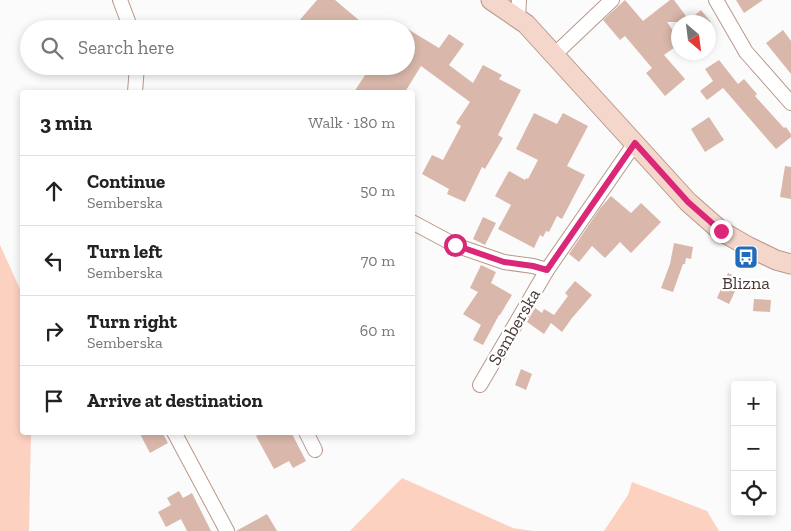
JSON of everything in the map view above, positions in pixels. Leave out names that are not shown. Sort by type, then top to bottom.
[{"type":"main road","points":[[491,0],[519,9],[526,24],[688,202],[721,231],[776,260],[791,264]]},
{"type":"street","points":[[120,0],[128,20]]},
{"type":"street","points":[[554,55],[612,0]]},
{"type":"street","points":[[716,0],[746,52],[791,103]]},
{"type":"street","points":[[135,90],[136,75]]},
{"type":"street","name":"Semberska","points":[[480,385],[547,270],[635,143]]},
{"type":"street","name":"Semberska","points":[[415,224],[455,245],[504,262],[547,270]]},
{"type":"street","points":[[176,435],[227,531]]},
{"type":"street","points":[[308,435],[315,450]]},
{"type":"shaded area","points":[[0,245],[20,289],[20,435],[31,435],[29,531],[0,531]]},
{"type":"shaded area","points":[[402,478],[513,528],[533,531],[350,531]]},
{"type":"shaded area","points":[[632,482],[707,511],[719,531],[604,531],[628,495]]},
{"type":"building","points":[[317,0],[335,0],[359,20],[300,20]]},
{"type":"building","points":[[625,0],[643,21],[670,0],[674,0],[685,15],[671,15],[671,22],[667,22],[671,28],[671,50],[664,55],[685,79],[665,96],[646,73],[652,68],[625,36],[620,40],[603,20]]},
{"type":"building","points":[[736,0],[763,0],[744,13]]},
{"type":"building","points":[[701,10],[705,15],[695,15]]},
{"type":"building","points":[[783,30],[791,41],[791,74],[766,43]]},
{"type":"building","points":[[415,33],[439,48],[449,34],[464,44],[449,65],[473,83],[483,65],[502,75],[499,79],[521,90],[498,135],[503,138],[485,169],[482,167],[465,202],[447,194],[449,189],[422,174],[432,155],[443,160],[461,126],[456,123],[470,102],[421,66],[406,90],[355,90],[365,75],[415,75]]},
{"type":"building","points":[[719,60],[738,84],[744,79],[757,94],[755,96],[791,134],[791,137],[776,149],[723,88],[707,100],[700,91],[713,81],[705,69]]},
{"type":"building","points":[[534,113],[557,124],[563,113],[588,126],[567,166],[585,175],[562,219],[557,216],[549,232],[546,231],[543,237],[540,235],[534,248],[498,229],[511,205],[495,196],[509,171],[525,180],[526,178],[528,179],[538,160],[516,149]]},
{"type":"building","points":[[709,117],[724,140],[705,152],[691,129]]},
{"type":"building","points":[[785,166],[791,167],[791,199],[780,197]]},
{"type":"building","points":[[611,196],[631,213],[641,203],[661,222],[631,253],[620,242],[605,258],[592,246],[579,262],[569,254],[601,207]]},
{"type":"building","points":[[483,217],[496,223],[485,245],[473,239]]},
{"type":"building","points":[[674,243],[693,247],[691,259],[686,258],[673,292],[661,288],[670,264]]},
{"type":"building","points":[[481,265],[496,272],[491,283],[512,295],[483,345],[473,340],[481,325],[463,314],[478,292],[470,288]]},
{"type":"building","points":[[728,273],[741,279],[729,304],[717,298]]},
{"type":"building","points":[[575,281],[592,295],[562,332],[551,323],[544,334],[527,322],[535,308],[542,313],[544,309],[554,315],[568,296],[565,293]]},
{"type":"building","points":[[754,299],[771,300],[770,312],[753,311]]},
{"type":"building","points":[[521,369],[532,374],[526,390],[515,385]]},
{"type":"building","points":[[141,435],[164,435],[168,443],[150,453]]},
{"type":"building","points":[[293,435],[306,461],[293,468],[289,461],[274,469],[256,436]]},
{"type":"building","points":[[179,491],[183,498],[192,493],[211,531],[187,531],[181,519],[166,527],[158,512],[171,505],[167,498]]},
{"type":"building","points":[[267,514],[277,531],[236,531]]},
{"type":"place","name":"Blizna","points":[[746,257]]},
{"type":"route","points":[[455,245],[504,262],[547,270],[635,143],[688,202],[721,231]]}]
